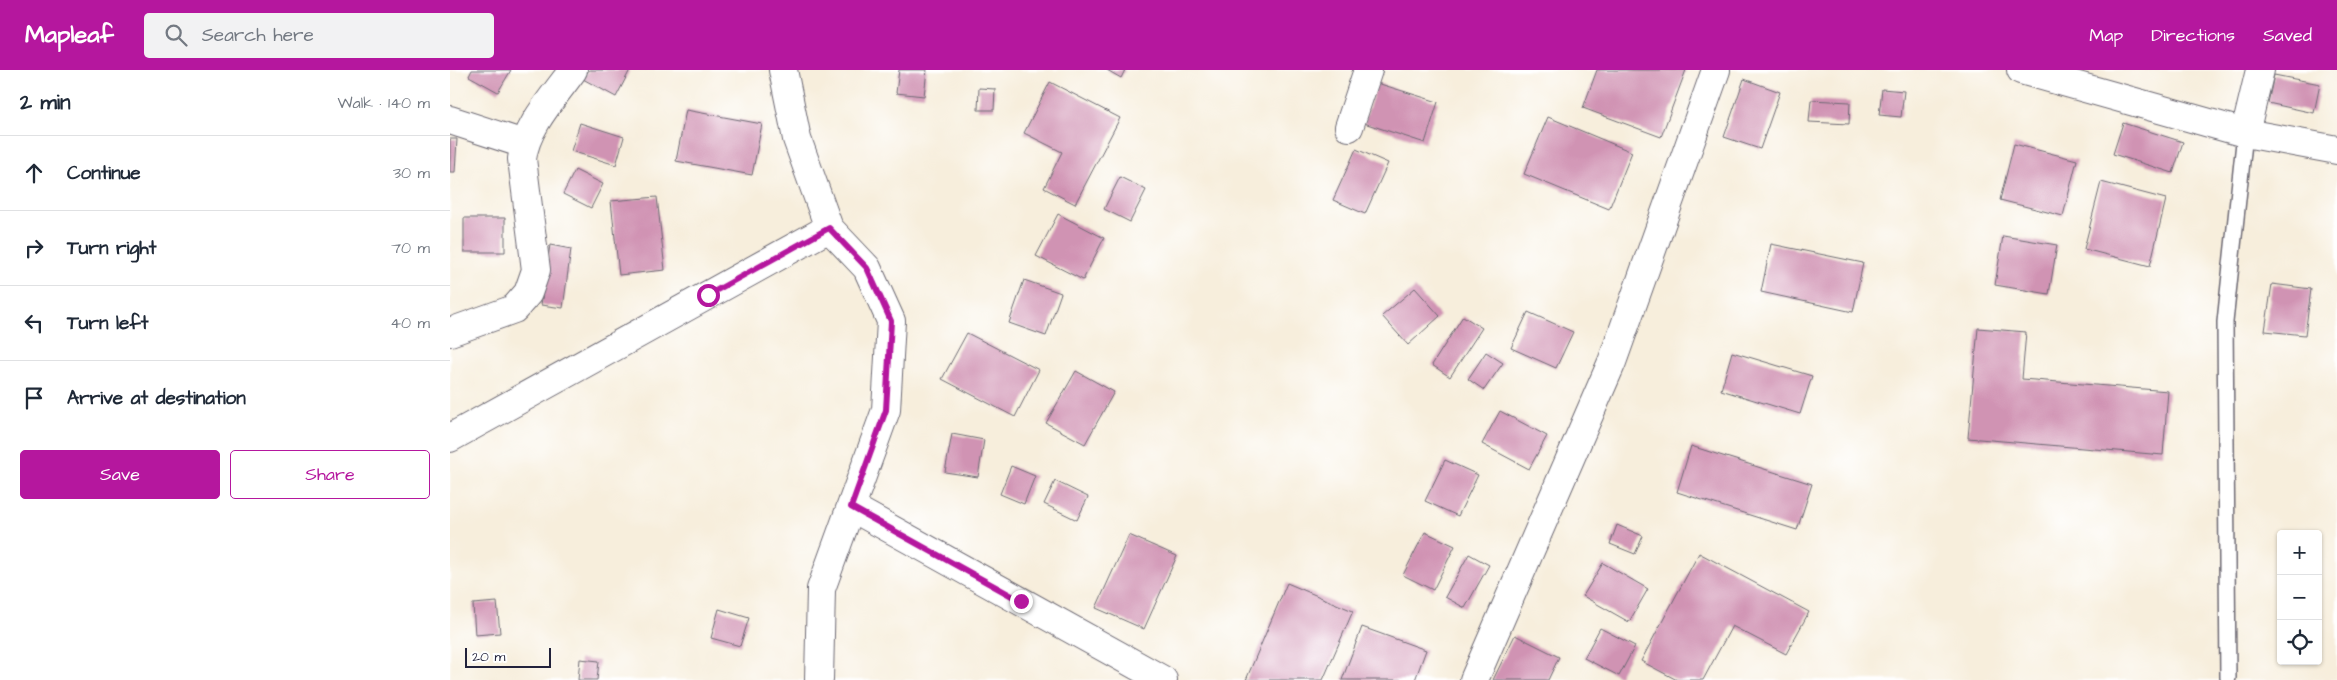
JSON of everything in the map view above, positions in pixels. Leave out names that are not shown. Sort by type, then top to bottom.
[{"type":"street","points":[[450,332],[514,309],[528,293],[536,270],[522,159],[524,144],[530,131],[573,70]]},
{"type":"street","points":[[783,70],[798,139],[829,228],[867,268],[891,321],[886,410],[821,589],[819,680]]},
{"type":"street","points":[[1349,127],[1368,70]]},
{"type":"street","points":[[1474,680],[1612,362],[1716,70]]},
{"type":"street","points":[[2021,70],[2245,133],[2337,150]]},
{"type":"street","points":[[2245,133],[2260,70]]},
{"type":"street","points":[[450,120],[524,144]]},
{"type":"street","points":[[450,438],[829,228]]},
{"type":"street","points":[[851,507],[1138,674],[1163,680]]},
{"type":"lane","points":[[2228,678],[2225,322],[2245,133]]},
{"type":"building","points":[[472,70],[511,70],[498,92],[469,76]]},
{"type":"building","points":[[589,70],[630,70],[616,97],[583,79]]},
{"type":"building","points":[[899,70],[927,70],[924,96],[896,93]]},
{"type":"building","points":[[1107,70],[1125,70],[1121,78]]},
{"type":"building","points":[[1597,70],[1686,70],[1661,137],[1583,108]]},
{"type":"building","points":[[2274,75],[2320,84],[2314,113],[2268,103]]},
{"type":"building","points":[[1744,79],[1780,92],[1760,149],[1724,137]]},
{"type":"building","points":[[1050,82],[1120,118],[1075,204],[1044,188],[1062,152],[1024,133]]},
{"type":"building","points":[[1377,83],[1438,102],[1425,143],[1364,123]]},
{"type":"building","points":[[979,88],[995,89],[994,110],[978,110]]},
{"type":"building","points":[[1882,89],[1904,91],[1901,117],[1879,115]]},
{"type":"building","points":[[1811,100],[1850,102],[1849,124],[1809,122]]},
{"type":"building","points":[[686,110],[762,124],[752,175],[676,161]]},
{"type":"building","points":[[1548,117],[1632,152],[1609,209],[1524,174]]},
{"type":"building","points":[[580,123],[624,137],[616,165],[571,151]]},
{"type":"building","points":[[2123,123],[2183,142],[2173,173],[2113,154]]},
{"type":"building","points":[[450,139],[457,139],[455,172],[450,172]]},
{"type":"building","points":[[2014,144],[2077,160],[2063,216],[2000,200]]},
{"type":"building","points":[[1356,149],[1388,163],[1365,214],[1333,200]]},
{"type":"building","points":[[575,170],[603,184],[591,208],[563,194]]},
{"type":"building","points":[[1120,177],[1146,190],[1130,222],[1104,209]]},
{"type":"building","points":[[2101,182],[2166,199],[2150,266],[2084,249]]},
{"type":"building","points":[[657,197],[665,270],[619,275],[611,201]]},
{"type":"building","points":[[1058,214],[1104,238],[1083,280],[1036,256]]},
{"type":"building","points":[[464,218],[505,218],[505,252],[464,252]]},
{"type":"building","points":[[2003,236],[2057,245],[2049,294],[1995,285]]},
{"type":"building","points":[[1771,244],[1863,263],[1853,312],[1761,292]]},
{"type":"building","points":[[550,245],[571,249],[563,308],[541,305]]},
{"type":"building","points":[[1024,280],[1061,293],[1046,336],[1009,323]]},
{"type":"building","points":[[2272,284],[2311,289],[2305,335],[2265,331]]},
{"type":"building","points":[[1415,288],[1440,316],[1408,345],[1382,316]]},
{"type":"building","points":[[1528,312],[1573,332],[1556,368],[1511,348]]},
{"type":"building","points":[[1463,316],[1482,328],[1450,377],[1432,365]]},
{"type":"building","points":[[1978,328],[2026,332],[2022,379],[2168,391],[2163,455],[1968,438]]},
{"type":"building","points":[[967,333],[1039,370],[1015,417],[942,379]]},
{"type":"building","points":[[1486,352],[1503,363],[1484,390],[1468,379]]},
{"type":"building","points":[[1732,352],[1812,376],[1800,414],[1721,390]]},
{"type":"building","points":[[1076,371],[1114,392],[1085,444],[1046,423]]},
{"type":"building","points":[[1500,411],[1547,436],[1529,469],[1482,444]]},
{"type":"building","points":[[952,434],[984,440],[978,477],[945,472]]},
{"type":"building","points":[[1691,446],[1812,484],[1797,530],[1677,492]]},
{"type":"building","points":[[1445,460],[1478,475],[1458,516],[1425,501]]},
{"type":"building","points":[[1011,466],[1035,476],[1024,504],[1000,494]]},
{"type":"building","points":[[1055,481],[1088,497],[1077,520],[1044,504]]},
{"type":"building","points":[[1617,525],[1643,536],[1635,554],[1610,544]]},
{"type":"building","points":[[1425,532],[1455,546],[1433,590],[1403,575]]},
{"type":"building","points":[[1129,535],[1177,556],[1144,629],[1096,608]]},
{"type":"building","points":[[1699,553],[1809,612],[1786,654],[1732,626],[1703,680],[1677,680],[1641,661]]},
{"type":"building","points":[[1469,554],[1489,565],[1465,608],[1445,597]]},
{"type":"building","points":[[1603,563],[1648,589],[1629,622],[1583,596]]},
{"type":"building","points":[[1287,583],[1353,611],[1323,680],[1246,680]]},
{"type":"building","points":[[497,602],[500,633],[475,635],[473,604]]},
{"type":"building","points":[[719,609],[749,618],[740,646],[711,638]]},
{"type":"building","points":[[1362,627],[1426,650],[1415,680],[1342,680]]},
{"type":"building","points":[[1600,628],[1635,646],[1619,676],[1584,658]]},
{"type":"building","points":[[1515,635],[1559,657],[1548,680],[1493,680]]},
{"type":"building","points":[[580,659],[599,661],[597,680],[578,680]]},
{"type":"route","points":[[708,295],[829,228],[867,268],[891,321],[886,410],[851,507],[1021,601]]}]
